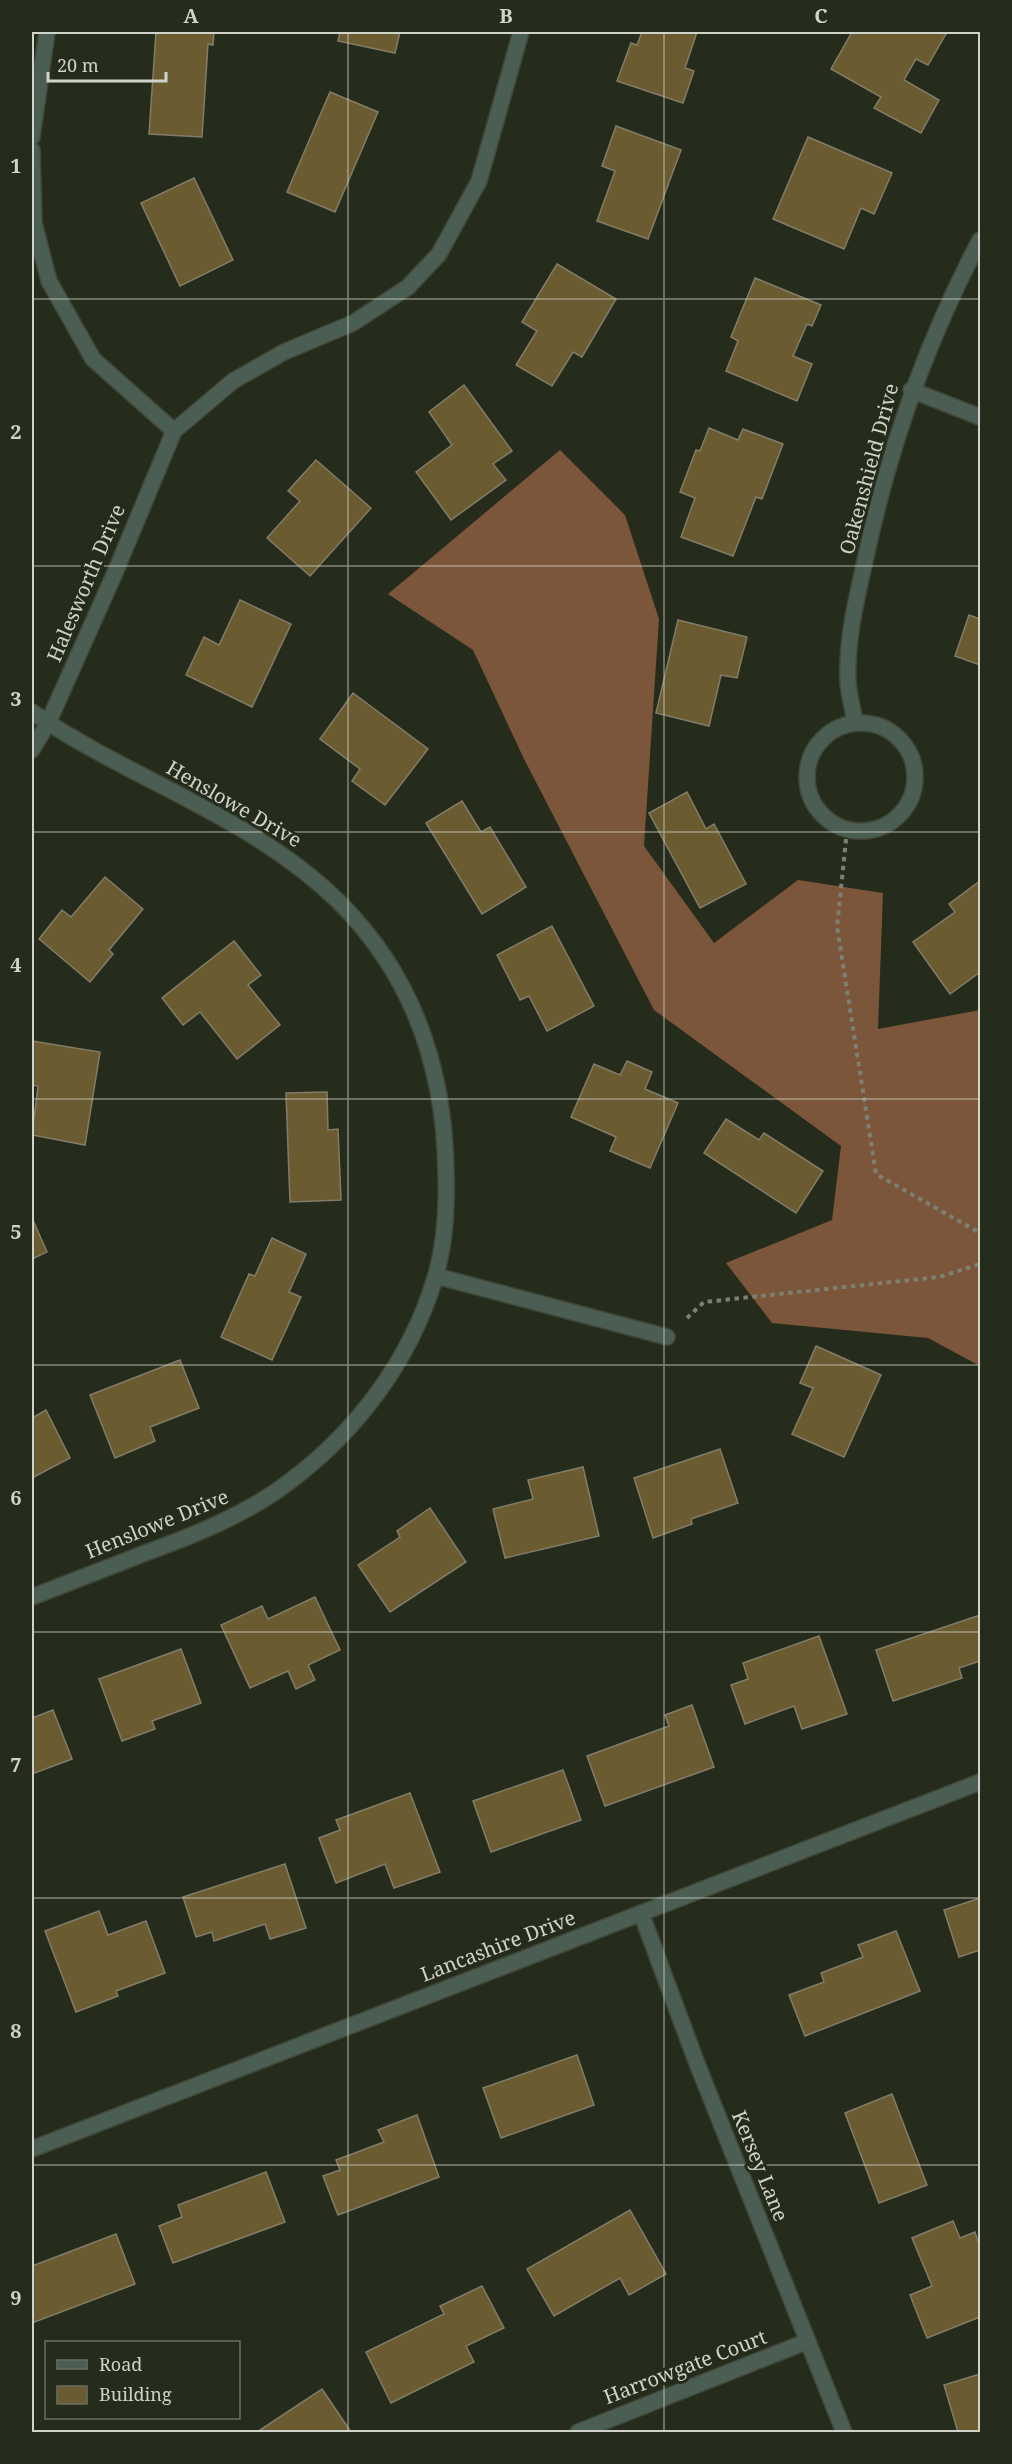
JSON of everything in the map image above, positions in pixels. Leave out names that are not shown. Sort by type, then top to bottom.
[{"type":"street","points":[[32,137],[47,32]]},
{"type":"street","name":"Halesworth Drive","points":[[32,750],[48,723],[114,575],[174,431],[233,381],[284,352],[353,323],[408,287],[439,254],[479,181],[521,32]]},
{"type":"street","points":[[32,150],[34,223],[49,281],[93,359],[174,431]]},
{"type":"street","name":"Oakenshield Drive","points":[[855,723],[848,683],[851,626],[876,511],[911,390],[941,321],[981,240]]},
{"type":"street","points":[[911,390],[981,417]]},
{"type":"street","name":"Henslowe Drive","points":[[32,712],[48,723],[263,841],[304,870],[373,940],[398,979],[419,1021],[434,1064],[446,1137],[447,1208],[436,1276],[405,1351],[373,1401],[330,1448],[288,1483],[246,1510],[199,1533],[32,1597]]},
{"type":"street","points":[[855,723],[874,724],[891,732],[904,745],[913,762],[915,781],[911,799],[900,815],[885,826],[866,832],[847,830],[830,823],[816,809],[808,793],[806,773],[811,755],[821,739],[837,728],[855,723]]},
{"type":"street","points":[[436,1276],[667,1337]]},
{"type":"street","name":"Lancashire Drive","points":[[32,2149],[981,1782]]},
{"type":"street","name":"Kersey Lane","points":[[641,1913],[696,2061],[844,2433]]},
{"type":"street","name":"Harrowgate Court","points":[[578,2433],[808,2341]]},
{"type":"path","points":[[847,830],[837,927],[876,1174],[981,1233]]},
{"type":"path","points":[[667,1337],[704,1302],[939,1277],[981,1264]]},
{"type":"shaded area","points":[[560,450],[625,515],[659,619],[644,846],[714,943],[798,880],[883,893],[878,1029],[980,1010],[980,1366],[928,1338],[772,1323],[726,1263],[832,1220],[841,1146],[654,1010],[524,759],[473,650],[388,594]]},
{"type":"building","points":[[156,32],[214,32],[213,45],[208,44],[202,137],[149,134]]},
{"type":"building","points":[[340,32],[400,32],[395,53],[338,41]]},
{"type":"building","points":[[642,32],[697,32],[685,68],[694,71],[683,103],[617,81],[631,43],[637,45]]},
{"type":"building","points":[[852,32],[947,32],[928,65],[916,59],[904,80],[939,100],[921,133],[874,108],[881,97],[831,69]]},
{"type":"building","points":[[330,92],[378,112],[335,212],[287,192]]},
{"type":"building","points":[[616,126],[681,150],[648,239],[597,221],[615,171],[602,166]]},
{"type":"building","points":[[808,137],[892,173],[874,214],[861,208],[844,249],[773,219]]},
{"type":"building","points":[[194,178],[233,260],[180,286],[141,203]]},
{"type":"building","points":[[557,264],[616,299],[582,357],[573,352],[552,386],[516,365],[537,331],[522,322]]},
{"type":"building","points":[[755,278],[821,305],[812,326],[807,324],[793,356],[812,364],[797,401],[726,371],[738,341],[731,337]]},
{"type":"building","points":[[464,385],[512,451],[493,464],[506,480],[451,520],[416,472],[452,445],[429,412]]},
{"type":"building","points":[[709,428],[738,440],[743,429],[783,444],[762,499],[756,497],[733,556],[681,537],[695,498],[680,492],[696,450],[700,451]]},
{"type":"building","points":[[316,460],[371,508],[310,576],[267,538],[300,501],[288,491]]},
{"type":"building","points":[[240,600],[291,624],[252,707],[186,675],[204,637],[219,645]]},
{"type":"building","points":[[969,615],[980,619],[980,665],[955,656]]},
{"type":"building","points":[[678,620],[747,637],[737,678],[721,675],[709,726],[656,713]]},
{"type":"building","points":[[353,693],[428,749],[385,805],[352,781],[360,769],[320,739]]},
{"type":"building","points":[[687,792],[706,829],[714,824],[746,884],[700,908],[649,813]]},
{"type":"building","points":[[462,801],[481,832],[490,827],[526,887],[482,914],[426,823]]},
{"type":"building","points":[[105,877],[143,909],[109,950],[113,954],[90,982],[39,939],[62,910],[71,917]]},
{"type":"building","points":[[980,881],[980,972],[950,994],[913,942],[955,912],[949,904]]},
{"type":"building","points":[[552,926],[594,1006],[547,1031],[529,996],[520,1000],[497,955]]},
{"type":"building","points":[[234,941],[261,975],[248,985],[280,1025],[237,1059],[200,1012],[183,1025],[162,998]]},
{"type":"building","points":[[32,1041],[100,1052],[85,1145],[32,1135],[38,1086],[32,1085]]},
{"type":"building","points":[[627,1061],[652,1072],[645,1089],[678,1103],[650,1168],[610,1151],[616,1137],[571,1117],[594,1064],[620,1075]]},
{"type":"building","points":[[327,1092],[328,1130],[338,1129],[341,1200],[290,1202],[286,1093]]},
{"type":"building","points":[[726,1119],[759,1140],[764,1133],[823,1171],[796,1213],[704,1153]]},
{"type":"building","points":[[32,1218],[47,1252],[32,1259]]},
{"type":"building","points":[[272,1238],[306,1254],[289,1292],[301,1297],[272,1360],[221,1337],[249,1274],[255,1276]]},
{"type":"building","points":[[816,1346],[881,1375],[844,1457],[792,1434],[813,1388],[800,1383]]},
{"type":"building","points":[[180,1360],[199,1408],[150,1427],[155,1441],[115,1458],[90,1395]]},
{"type":"building","points":[[46,1410],[70,1458],[32,1478],[32,1418]]},
{"type":"building","points":[[720,1449],[738,1503],[691,1519],[692,1524],[653,1538],[634,1478]]},
{"type":"building","points":[[583,1467],[599,1536],[505,1558],[493,1509],[533,1499],[528,1480]]},
{"type":"building","points":[[430,1508],[466,1562],[390,1612],[358,1565],[400,1537],[397,1531]]},
{"type":"building","points":[[315,1597],[340,1650],[308,1665],[315,1680],[296,1689],[288,1671],[250,1688],[221,1625],[262,1606],[268,1619]]},
{"type":"building","points":[[980,1615],[980,1661],[959,1668],[962,1678],[893,1701],[876,1650]]},
{"type":"building","points":[[819,1636],[847,1714],[802,1729],[794,1706],[745,1724],[731,1685],[748,1679],[743,1663]]},
{"type":"building","points":[[181,1649],[201,1703],[152,1721],[155,1729],[122,1741],[99,1679]]},
{"type":"building","points":[[692,1705],[714,1767],[605,1806],[587,1756],[669,1726],[665,1715]]},
{"type":"building","points":[[53,1710],[72,1759],[32,1774],[32,1718]]},
{"type":"building","points":[[563,1770],[581,1820],[491,1852],[473,1801]]},
{"type":"building","points":[[410,1793],[440,1872],[394,1888],[385,1864],[336,1883],[319,1838],[340,1830],[336,1820]]},
{"type":"building","points":[[285,1864],[306,1928],[270,1939],[265,1924],[214,1941],[212,1932],[196,1937],[183,1897]]},
{"type":"building","points":[[980,1898],[980,1950],[959,1957],[944,1910]]},
{"type":"building","points":[[99,1911],[108,1935],[146,1921],[165,1973],[116,1991],[118,1996],[76,2012],[45,1931]]},
{"type":"building","points":[[896,1931],[920,1991],[805,2036],[789,1995],[824,1982],[821,1973],[863,1957],[858,1945]]},
{"type":"building","points":[[577,2055],[594,2105],[501,2138],[483,2088]]},
{"type":"building","points":[[892,2094],[927,2185],[879,2203],[845,2113]]},
{"type":"building","points":[[417,2115],[439,2177],[338,2215],[323,2176],[340,2170],[336,2160],[384,2142],[378,2130]]},
{"type":"building","points":[[266,2172],[285,2222],[173,2263],[159,2226],[182,2217],[178,2205]]},
{"type":"building","points":[[630,2210],[666,2274],[629,2295],[620,2278],[554,2316],[527,2269]]},
{"type":"building","points":[[953,2221],[960,2238],[975,2232],[980,2247],[980,2317],[927,2338],[910,2295],[932,2286],[912,2238]]},
{"type":"building","points":[[116,2234],[135,2284],[32,2323],[32,2266]]},
{"type":"building","points":[[482,2286],[504,2328],[466,2346],[474,2362],[391,2403],[366,2352],[444,2314],[440,2306]]},
{"type":"building","points":[[980,2374],[980,2432],[958,2432],[944,2385]]},
{"type":"building","points":[[322,2389],[351,2432],[257,2432]]}]
